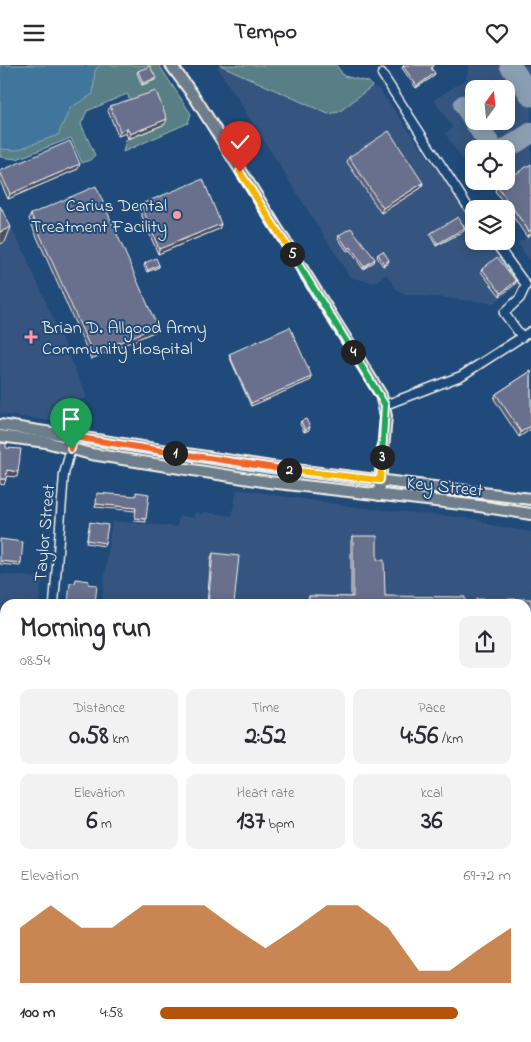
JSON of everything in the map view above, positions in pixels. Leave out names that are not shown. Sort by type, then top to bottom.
[{"type":"main road","points":[[171,65],[196,99],[381,395],[385,405],[378,495]]},
{"type":"main road","name":"Key Street","points":[[0,425],[279,469],[531,499]]},
{"type":"main road","name":"Key Street","points":[[0,436],[46,442],[91,454],[269,482],[531,514]]},
{"type":"street","points":[[382,74],[465,202]]},
{"type":"street","points":[[501,250],[526,285],[520,298],[504,313],[522,337]]},
{"type":"street","points":[[385,405],[461,376],[531,331]]},
{"type":"street","name":"Taylor Street","points":[[54,599],[64,474],[74,437]]},
{"type":"shaded area","points":[[0,65],[100,65],[95,70],[93,94],[70,108],[58,135],[16,150],[0,149]]},
{"type":"shaded area","points":[[216,65],[339,112],[372,86],[379,89],[465,208],[465,250],[494,250],[519,285],[494,303],[405,294],[397,290],[386,274],[374,283],[350,277]]},
{"type":"shaded area","points":[[469,65],[531,65],[531,168],[515,178],[515,140],[465,140],[465,164],[445,133],[453,128],[434,100],[466,79]]},
{"type":"shaded area","name":"Brian D. Allgood Army Community Hospital","points":[[0,206],[25,254],[87,397],[77,402],[72,424],[0,414]]},
{"type":"shaded area","points":[[531,234],[531,264],[518,243]]},
{"type":"shaded area","points":[[237,489],[364,508],[476,519],[491,525],[531,532],[531,599],[102,599],[112,521],[177,527],[179,516],[194,518],[194,513],[203,514],[204,512],[232,516]]},
{"type":"shaded area","points":[[0,574],[42,578],[40,599],[0,599]]},
{"type":"green space","points":[[0,65],[159,65],[191,114],[188,123],[123,152],[126,140],[165,124],[131,102],[127,94],[87,111],[81,124],[95,155],[90,160],[82,163],[71,138],[17,159],[0,157]]},
{"type":"green space","points":[[220,65],[336,65],[344,76],[369,82],[372,86],[339,112],[328,114]]},
{"type":"building","points":[[404,65],[434,65],[431,68],[435,73],[417,86]]},
{"type":"building","points":[[150,66],[156,78],[143,83],[138,71]]},
{"type":"building","points":[[156,91],[167,119],[130,134],[127,128],[120,131],[110,106]]},
{"type":"building","points":[[389,131],[423,183],[383,208],[349,157]]},
{"type":"building","points":[[70,141],[80,164],[10,194],[0,171]]},
{"type":"building","points":[[531,164],[531,230],[529,231],[515,211],[515,200],[507,200],[500,190],[515,190],[515,174]]},
{"type":"building","name":"Carius Dental Treatment Facility","points":[[203,179],[221,224],[159,249],[141,204]]},
{"type":"building","points":[[96,186],[157,326],[93,354],[31,214]]},
{"type":"building","points":[[0,206],[11,227],[0,232]]},
{"type":"building","points":[[458,217],[465,228],[437,244],[431,233]]},
{"type":"building","points":[[351,228],[375,259],[364,267],[351,247],[348,249],[339,235]]},
{"type":"building","points":[[383,251],[389,260],[384,264],[378,254]]},
{"type":"building","points":[[497,257],[516,281],[501,293],[482,269]]},
{"type":"building","points":[[156,258],[159,265],[148,270],[145,263]]},
{"type":"building","points":[[290,327],[312,377],[251,403],[229,354]]},
{"type":"building","points":[[531,371],[531,426],[521,432],[496,394]]},
{"type":"building","points":[[306,419],[310,427],[305,430],[301,421]]},
{"type":"building","points":[[0,443],[6,444],[6,448],[21,449],[18,472],[7,470],[6,479],[0,479]]},
{"type":"building","points":[[136,492],[149,494],[146,519],[135,518],[136,508],[96,504],[97,493],[136,496]]},
{"type":"building","points":[[90,522],[108,525],[105,543],[87,540]]},
{"type":"building","points":[[353,536],[377,536],[377,560],[384,560],[385,596],[465,597],[465,599],[309,599],[309,596],[353,597]]},
{"type":"building","points":[[0,539],[23,542],[21,563],[0,561]]},
{"type":"building","points":[[213,553],[239,556],[235,599],[208,599]]},
{"type":"building","points":[[76,579],[89,581],[88,584],[97,585],[96,599],[68,599],[70,583],[75,583]]},
{"type":"taxiway","points":[[510,65],[531,96]]},
{"type":"taxiway","points":[[480,130],[487,140]]},
{"type":"taxiway","points":[[515,143],[531,133]]},
{"type":"place","name":"Carius Dental Treatment Facility","points":[[177,215]]},
{"type":"place","name":"Brian D. Allgood Army Community Hospital","points":[[31,337]]},
{"type":"route","points":[[71,449],[74,437],[313,473],[380,480],[386,416],[385,405],[381,395],[240,172]]}]
